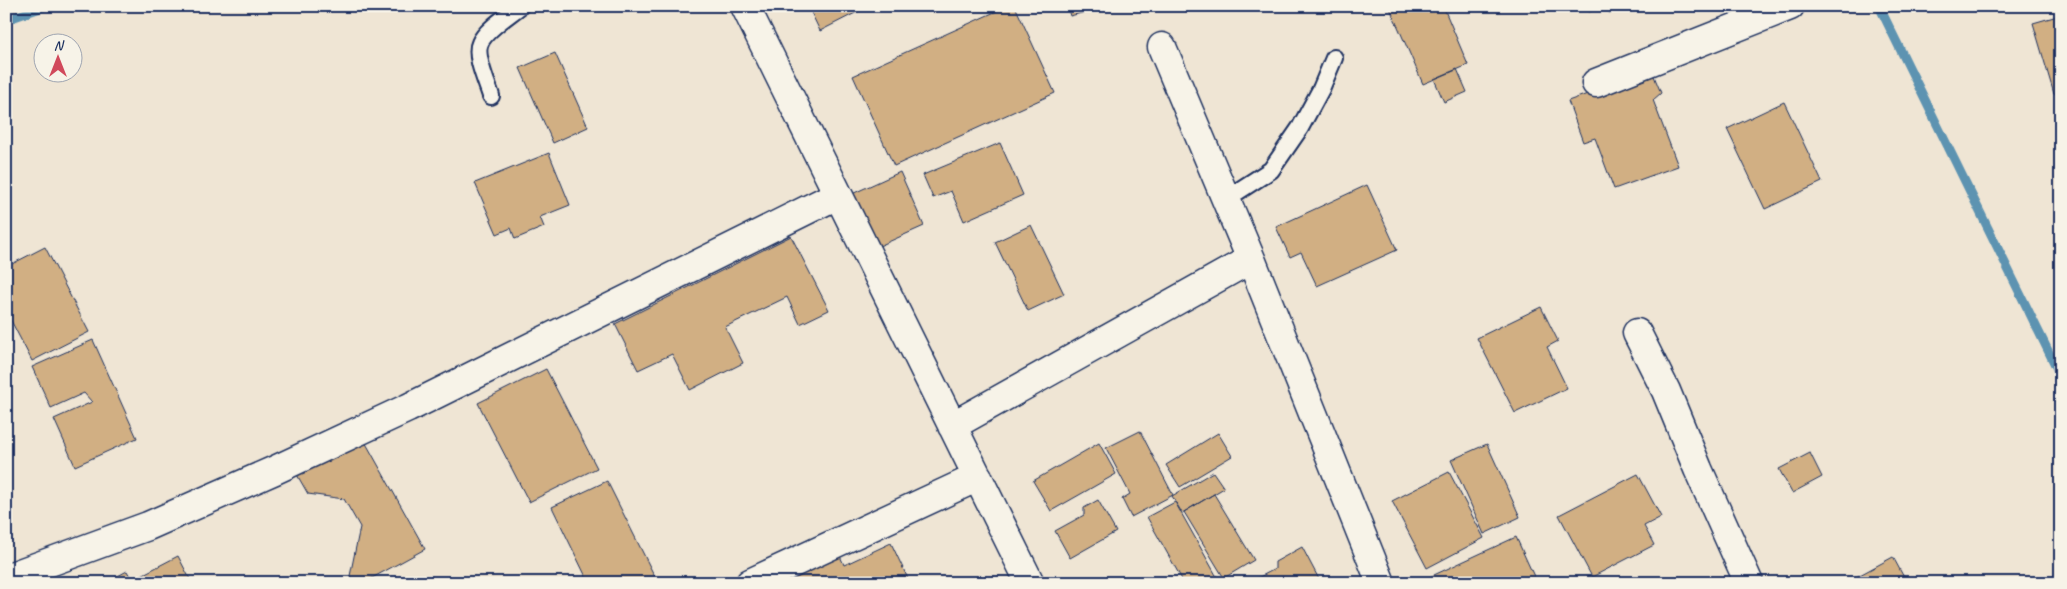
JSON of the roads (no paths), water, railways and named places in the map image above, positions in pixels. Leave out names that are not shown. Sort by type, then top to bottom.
[{"type":"street","points":[[745,6],[1030,583]]},
{"type":"street","points":[[1596,83],[1790,6]]},
{"type":"street","points":[[1162,47],[1251,260],[1381,583]]},
{"type":"street","points":[[6,578],[148,526],[408,408],[837,195]]},
{"type":"street","points":[[952,426],[1251,260]]},
{"type":"street","points":[[1637,333],[1666,391],[1748,582]]},
{"type":"street","points":[[750,583],[978,477]]},
{"type":"lane","points":[[491,96],[479,56],[480,43],[491,30],[520,6]]},
{"type":"lane","points":[[1226,199],[1271,170],[1300,128],[1321,89],[1334,58]]},
{"type":"waterway","points":[[6,20],[46,6]]},
{"type":"waterway","points":[[1879,6],[2061,377]]}]
